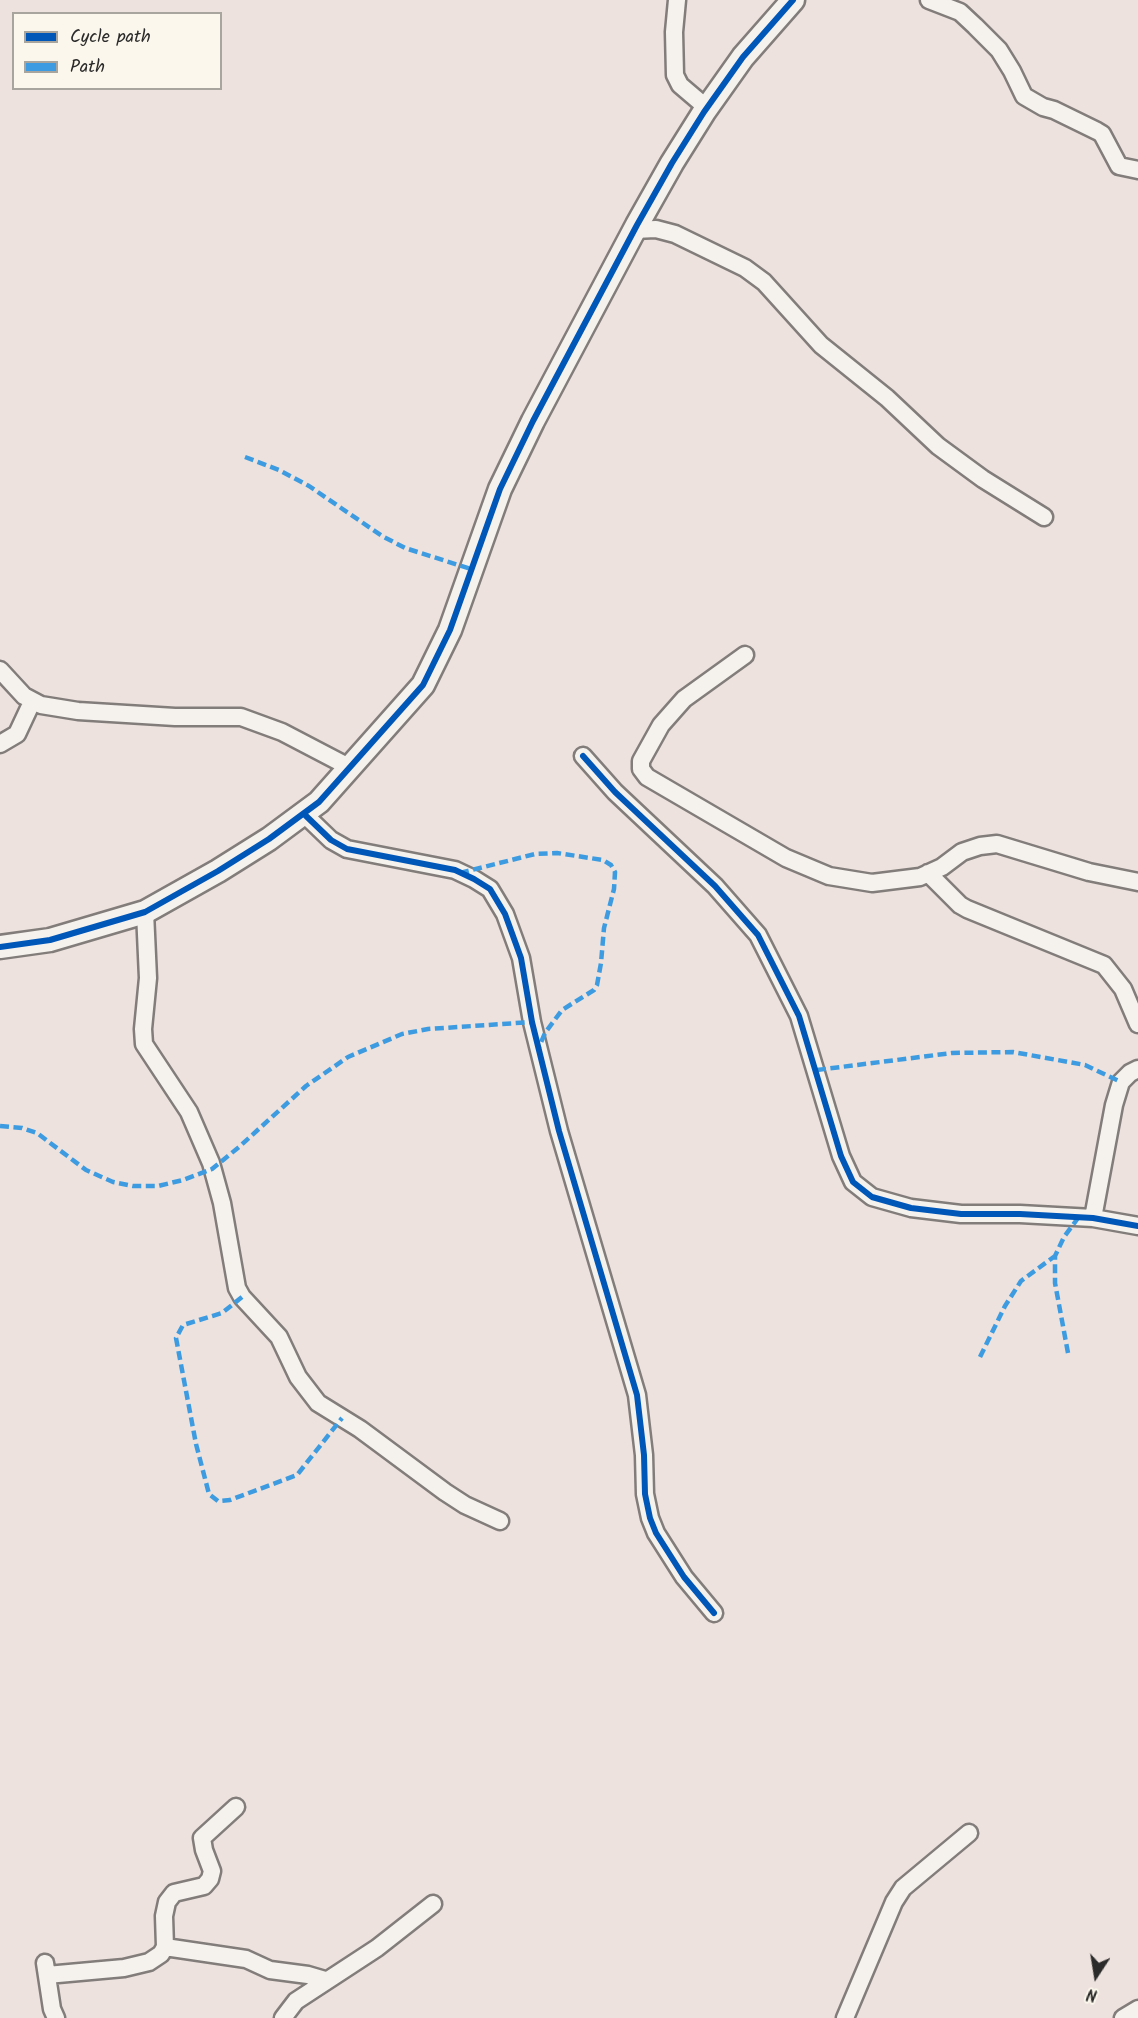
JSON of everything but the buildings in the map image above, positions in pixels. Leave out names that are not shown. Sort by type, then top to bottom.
[{"type":"street","points":[[0,946],[50,940],[145,912],[218,871],[304,814],[327,794],[423,685],[450,630],[500,489],[516,453],[634,230],[672,162],[707,108],[743,57],[793,0]]},
{"type":"street","points":[[929,0],[960,12],[999,50],[1024,96],[1102,134],[1119,166],[1138,170]]},
{"type":"street","points":[[673,1],[675,75],[680,85],[707,108]]},
{"type":"street","points":[[634,230],[656,229],[675,234],[745,268],[764,282],[822,345],[887,398],[938,446],[983,479],[1044,517]]},
{"type":"street","points":[[745,656],[684,699],[661,725],[641,761],[641,769],[647,777],[786,858],[830,876],[872,883],[920,877],[942,867],[962,852],[980,846],[997,844],[1089,872],[1138,882]]},
{"type":"street","points":[[0,670],[32,702],[41,705],[78,711],[175,717],[242,717],[282,732],[349,767]]},
{"type":"street","points":[[0,744],[17,734],[32,702]]},
{"type":"street","points":[[583,756],[615,792],[715,886],[758,935],[799,1016],[841,1156],[853,1182],[872,1197],[911,1208],[962,1214],[1093,1218],[1138,1226]]},
{"type":"street","points":[[304,814],[331,840],[347,849],[455,870],[474,879],[490,889],[505,914],[521,958],[532,1022],[559,1131],[637,1395],[643,1443],[645,1494],[650,1518],[656,1533],[684,1577],[714,1613]]},
{"type":"street","points":[[928,873],[960,905],[967,909],[1104,965],[1123,989],[1138,1024]]},
{"type":"street","points":[[145,912],[148,978],[143,1029],[144,1044],[189,1112],[211,1163],[222,1203],[237,1287],[242,1297],[279,1337],[298,1377],[318,1403],[360,1429],[465,1505],[500,1521]]},
{"type":"street","points":[[1093,1218],[1114,1105],[1121,1082],[1138,1069]]},
{"type":"street","points":[[56,2018],[46,1969],[124,1968],[149,1962],[161,1954],[165,1947],[164,1916],[167,1902],[174,1893],[204,1886],[210,1879],[212,1871],[202,1838],[236,1807]]},
{"type":"street","points":[[845,2018],[894,1902],[903,1888],[969,1833]]},
{"type":"street","points":[[283,2018],[296,2001],[377,1948],[433,1904]]},
{"type":"street","points":[[165,1947],[246,1959],[270,1970],[308,1975],[325,1980]]},
{"type":"street","points":[[1123,2018],[1138,2009]]},
{"type":"marked path","points":[[245,457],[279,470],[309,486],[382,536],[405,548],[471,569]]},
{"type":"marked path","points":[[460,873],[535,854],[557,853],[603,860],[611,865],[615,872],[614,889],[604,928],[597,985],[594,990],[562,1010],[545,1033],[539,1047]]},
{"type":"marked path","points":[[0,1126],[22,1128],[37,1133],[86,1170],[113,1182],[133,1186],[158,1186],[212,1169],[306,1086],[348,1057],[402,1034],[428,1029],[532,1022]]},
{"type":"marked path","points":[[817,1070],[952,1053],[1013,1052],[1085,1065],[1121,1082]]},
{"type":"marked path","points":[[1068,1353],[1055,1283],[1055,1256],[1064,1237],[1078,1218]]},
{"type":"marked path","points":[[980,1357],[1005,1306],[1021,1281],[1055,1256]]},
{"type":"marked path","points":[[242,1297],[222,1313],[183,1325],[176,1338],[196,1444],[209,1494],[218,1501],[230,1500],[297,1475],[342,1418]]},
{"type":"cycle path","points":[[0,947],[50,940],[145,912],[218,871],[269,839],[319,802],[423,685],[450,630],[500,489],[533,421],[637,225],[704,112],[743,57],[793,0]]},
{"type":"cycle path","points":[[583,756],[615,792],[715,886],[758,935],[799,1016],[841,1156],[853,1182],[872,1197],[911,1208],[961,1214],[1093,1218],[1138,1226]]},
{"type":"cycle path","points":[[304,814],[331,840],[347,849],[455,870],[474,879],[490,889],[505,914],[521,958],[532,1022],[559,1131],[637,1395],[644,1455],[645,1494],[650,1518],[656,1533],[684,1577],[714,1613]]}]
